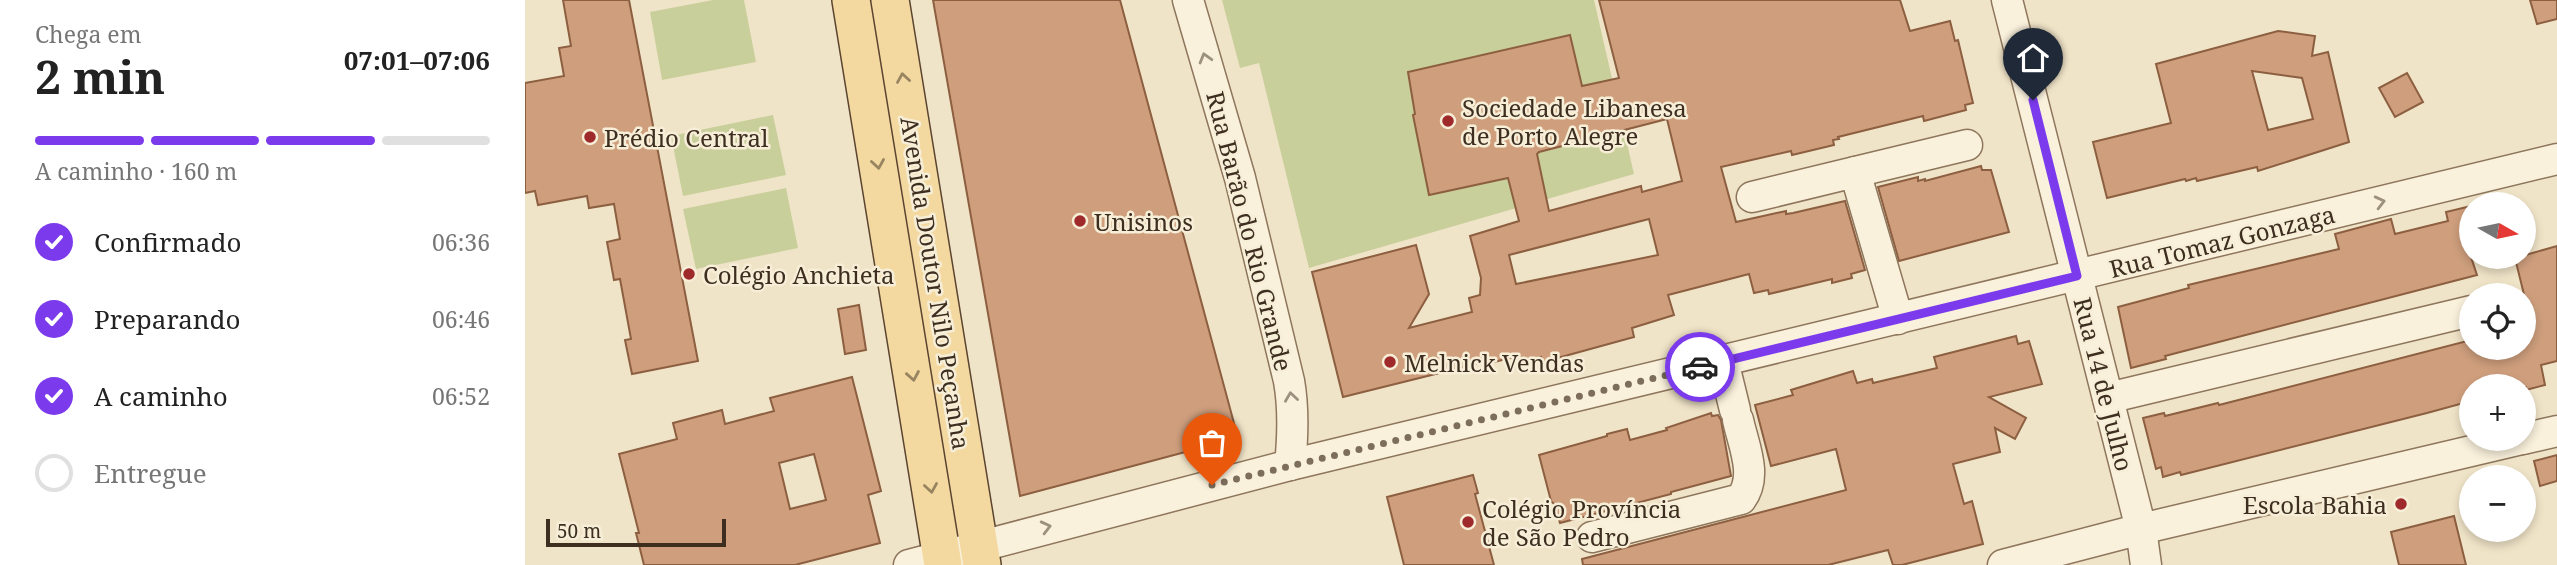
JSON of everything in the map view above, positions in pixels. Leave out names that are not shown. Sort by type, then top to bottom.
[{"type":"main road","name":"Avenida Doutor Nilo Peçanha","points":[[851,0],[931,562]]},
{"type":"main road","name":"Avenida Doutor Nilo Peçanha","points":[[890,0],[981,555]]},
{"type":"street","name":"Rua Barão do Rio Grande","points":[[1188,0],[1240,178],[1289,381],[1293,415],[1290,465]]},
{"type":"street","name":"Rua 14 de Julho","points":[[2007,0],[2141,529],[2145,565]]},
{"type":"street","points":[[1752,197],[1967,145]]},
{"type":"street","name":"Rua Tomaz Gonzaga","points":[[931,562],[981,555],[1290,465],[2557,159]]},
{"type":"street","points":[[1855,172],[1898,319]]},
{"type":"street","points":[[2108,398],[2459,314]]},
{"type":"street","points":[[1591,537],[1741,499],[1749,489],[1751,477],[1723,361]]},
{"type":"street","points":[[2536,436],[2557,431]]},
{"type":"street","points":[[2003,565],[2141,529],[2472,451]]},
{"type":"green space","points":[[713,0],[744,0],[756,62],[662,80],[650,12]]},
{"type":"green space","name":"Sociedade Libanesa de Porto Alegre","points":[[1222,0],[1594,0],[1634,174],[1309,268],[1259,63],[1240,68]]},
{"type":"green space","points":[[773,115],[786,175],[683,196],[671,136]]},
{"type":"green space","points":[[786,188],[798,248],[696,269],[683,209]]},
{"type":"building","name":"Prédio Central","points":[[563,0],[629,0],[698,361],[632,374],[625,340],[631,339],[620,279],[614,280],[607,242],[620,239],[614,204],[589,208],[587,196],[538,205],[535,191],[525,193],[525,83],[564,76],[559,48],[571,46]]},
{"type":"building","name":"Unisinos","points":[[933,0],[1120,0],[1238,438],[1020,496]]},
{"type":"building","points":[[1599,0],[1900,0],[1910,31],[1950,21],[1955,41],[1958,40],[1973,103],[1965,105],[1966,110],[1924,121],[1923,116],[1838,137],[1839,139],[1833,140],[1834,145],[1792,155],[1791,151],[1721,167],[1736,222],[1845,201],[1865,270],[1851,274],[1852,278],[1832,283],[1832,279],[1769,294],[1768,290],[1754,293],[1749,274],[1668,295],[1674,315],[1632,328],[1634,337],[1543,362],[1541,357],[1517,363],[1515,357],[1485,364],[1484,362],[1343,397],[1312,272],[1416,245],[1429,294],[1409,328],[1472,312],[1469,298],[1480,295],[1481,278],[1470,236],[1519,221],[1508,178],[1429,195],[1413,115],[1415,114],[1408,72],[1570,35],[1582,86],[1619,78]],"holes":[[[1667,119],[1682,181],[1642,192],[1641,186],[1549,211],[1537,154],[1539,152]],[[1649,219],[1658,255],[1516,284],[1509,255]]]},
{"type":"building","points":[[2530,0],[2557,0],[2557,19],[2537,24]]},
{"type":"building","points":[[2278,31],[2315,36],[2312,56],[2328,52],[2349,142],[2258,171],[2257,167],[2197,181],[2196,178],[2185,179],[2107,198],[2093,142],[2171,123],[2156,64]],"holes":[[[2252,71],[2302,78],[2313,119],[2268,130]]]},
{"type":"building","points":[[2407,73],[2423,102],[2395,117],[2379,88]]},
{"type":"building","points":[[1981,166],[1982,170],[1991,170],[2009,232],[1899,261],[1878,187],[1918,177],[1918,181],[1925,181]]},
{"type":"building","points":[[2459,209],[2459,270],[2475,270],[2477,275],[2165,356],[2166,359],[2131,368],[2118,307],[2189,288],[2188,285],[2339,249],[2335,234],[2391,219],[2395,234],[2448,221],[2446,212]]},
{"type":"building","points":[[2557,246],[2557,361],[2541,365],[2545,385],[2536,387],[2536,374],[2459,374],[2459,404],[2181,475],[2180,472],[2163,477],[2161,467],[2156,469],[2143,418],[2164,413],[2165,416],[2218,403],[2219,405],[2459,343],[2459,360],[2536,360],[2536,283],[2521,283],[2518,270],[2536,270],[2536,252]]},
{"type":"building","points":[[859,305],[866,350],[845,354],[838,309]]},
{"type":"building","points":[[2016,336],[2018,344],[2029,341],[2042,384],[1989,397],[2026,418],[2015,439],[1995,428],[2000,452],[1953,464],[1964,504],[1972,501],[1983,544],[1902,565],[1893,565],[1888,550],[1828,565],[1583,565],[1582,559],[1846,490],[1836,449],[1771,466],[1755,405],[1793,395],[1791,390],[1853,371],[1857,383],[1872,379],[1873,383],[1937,368],[1934,357]]},
{"type":"building","points":[[852,377],[881,491],[868,495],[880,543],[795,565],[644,565],[636,533],[639,533],[619,454],[677,439],[673,423],[722,410],[725,424],[774,411],[770,398]],"holes":[[[814,454],[826,500],[790,509],[779,463]]]},
{"type":"building","points":[[1711,413],[1712,416],[1718,415],[1721,420],[1731,476],[1560,523],[1551,501],[1539,455],[1627,429],[1630,440],[1667,430],[1666,428]]},
{"type":"building","points":[[2557,455],[2557,481],[2540,486],[2534,461]]},
{"type":"building","points":[[1473,475],[1478,493],[1475,494],[1494,565],[1404,565],[1387,497]]},
{"type":"building","points":[[2454,516],[2466,565],[2399,565],[2391,532]]},
{"type":"way so far","points":[[1212,485],[1700,367]]},
{"type":"place","name":"Sociedade Libanesa de Porto Alegre","points":[[1448,121]]},
{"type":"place","name":"Prédio Central","points":[[590,137]]},
{"type":"place","name":"Unisinos","points":[[1080,221]]},
{"type":"place","name":"Colégio Anchieta","points":[[689,274]]},
{"type":"place","name":"Melnick Vendas","points":[[1390,362]]},
{"type":"place","name":"Escola Bahia","points":[[2401,504]]},
{"type":"place","name":"Colégio Província de São Pedro","points":[[1468,522]]},
{"type":"route","points":[[1700,367],[2077,276],[2033,100]]}]
